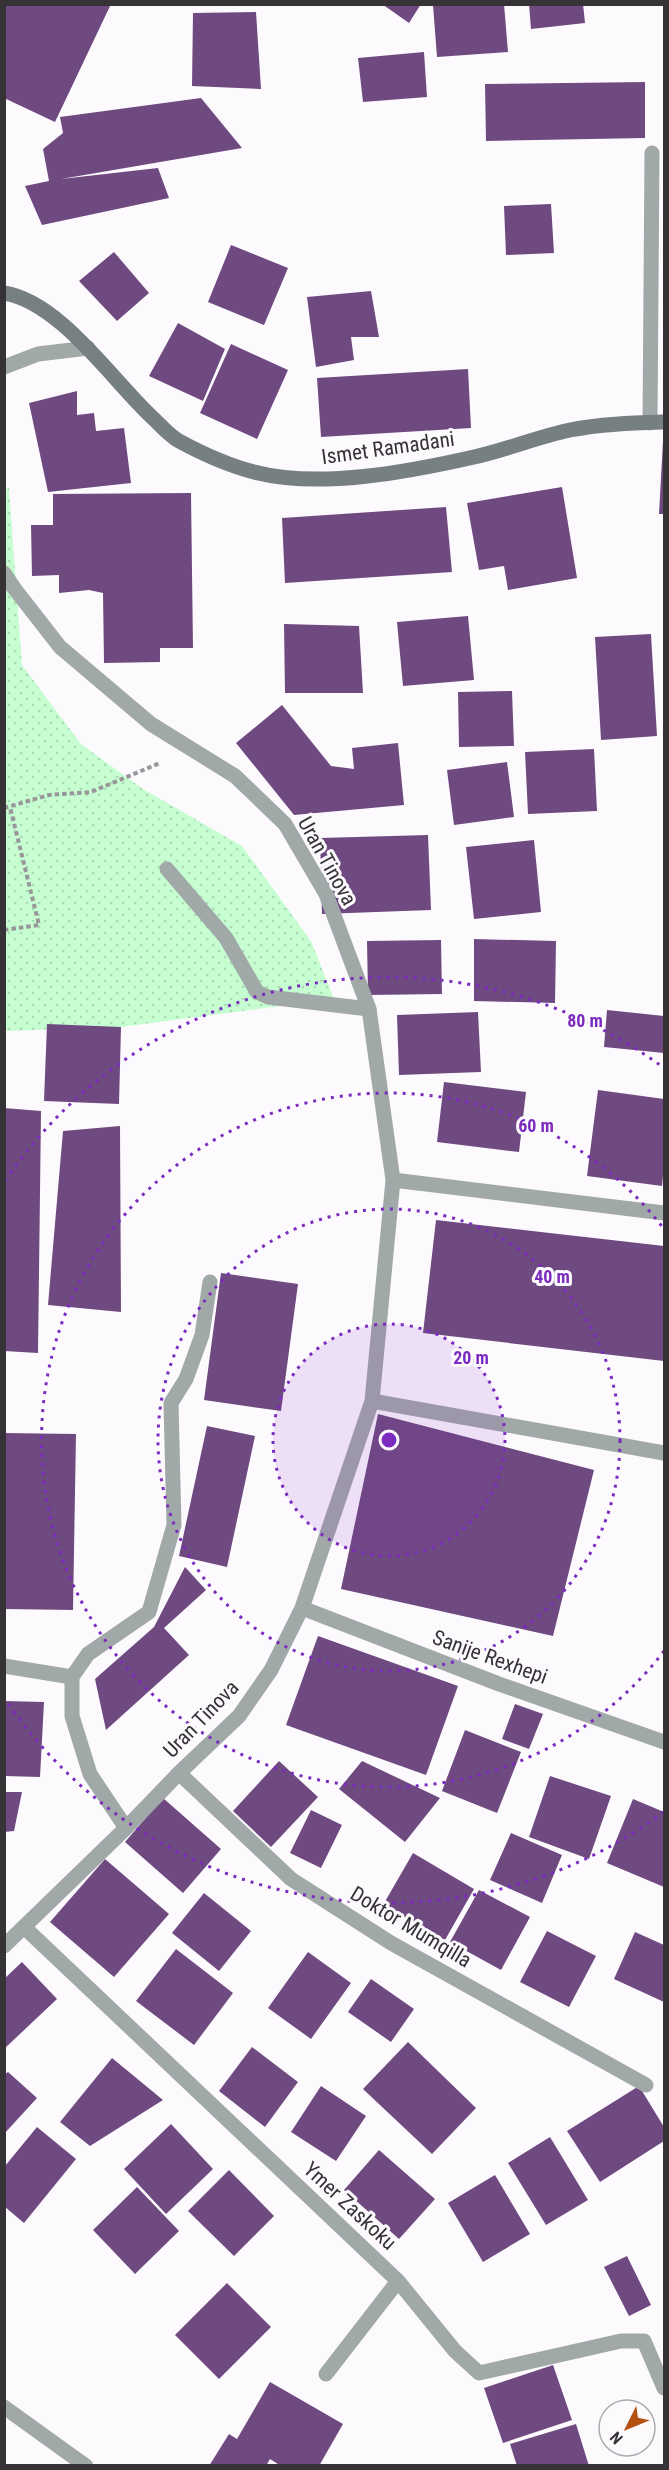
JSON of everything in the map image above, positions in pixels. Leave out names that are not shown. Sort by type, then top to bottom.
[{"type":"main road","name":"Ismet Ramadani","points":[[7,292],[39,308],[66,327],[88,348],[137,404],[175,439],[213,459],[255,473],[305,480],[367,476],[474,457],[570,430],[657,422]]},
{"type":"street","name":"Ismet Ramadani","points":[[652,153],[657,422]]},
{"type":"street","points":[[4,367],[38,354],[88,348]]},
{"type":"street","name":"Uran Tinova","points":[[4,573],[60,648],[151,724],[235,776],[285,824],[326,894],[369,1009],[393,1180],[372,1401],[302,1608],[271,1670],[239,1716],[178,1773],[126,1828],[4,1946]]},
{"type":"street","points":[[167,869],[226,938],[257,992],[268,998],[369,1009]]},
{"type":"street","points":[[393,1180],[664,1213]]},
{"type":"street","points":[[126,1828],[90,1774],[72,1716],[72,1677],[87,1654],[148,1612],[174,1525],[171,1403],[186,1379],[202,1335],[210,1282]]},
{"type":"street","points":[[372,1401],[664,1453]]},
{"type":"street","name":"Sanije Rexhepi","points":[[302,1608],[499,1684],[664,1742]]},
{"type":"street","points":[[4,1666],[72,1677]]},
{"type":"street","name":"Doktor Mumqilla","points":[[178,1773],[291,1879],[391,1943],[646,2085]]},
{"type":"street","name":"Ymer Zaskoku","points":[[24,1927],[398,2281],[455,2351],[479,2373],[621,2341],[644,2341],[664,2388]]},
{"type":"street","points":[[326,2374],[398,2281]]},
{"type":"street","points":[[4,2407],[86,2466]]},
{"type":"path","points":[[4,930],[39,926],[7,807],[49,795],[91,792],[193,749]]},
{"type":"green space","points":[[9,488],[22,665],[81,744],[143,789],[242,846],[311,941],[334,999],[121,1027],[5,1031],[4,489]]},
{"type":"building","points":[[4,4],[111,4],[55,122],[4,98]]},
{"type":"building","points":[[382,4],[421,4],[409,23]]},
{"type":"building","points":[[504,4],[508,52],[437,57],[433,5]]},
{"type":"building","points":[[529,4],[583,4],[585,23],[531,29]]},
{"type":"building","points":[[256,12],[261,89],[192,86],[193,13]]},
{"type":"building","points":[[424,52],[427,97],[363,102],[358,58]]},
{"type":"building","points":[[645,82],[645,138],[486,141],[485,84]]},
{"type":"building","points":[[201,98],[242,148],[61,179],[158,168],[169,198],[42,225],[25,186],[49,181],[43,149],[63,133],[60,117]]},
{"type":"building","points":[[551,204],[554,253],[506,255],[504,206]]},
{"type":"building","points":[[231,245],[288,268],[264,325],[208,302]]},
{"type":"building","points":[[114,252],[149,293],[117,321],[79,281]]},
{"type":"building","points":[[371,291],[379,337],[351,337],[354,360],[316,367],[307,297]]},
{"type":"building","points":[[178,323],[225,349],[203,401],[149,376]]},
{"type":"building","points":[[231,344],[288,370],[257,439],[200,413]]},
{"type":"building","points":[[468,369],[471,428],[321,437],[317,378]]},
{"type":"building","points":[[77,391],[77,415],[94,413],[96,431],[124,428],[131,483],[48,492],[29,403]]},
{"type":"building","points":[[663,441],[664,514],[659,514]]},
{"type":"building","points":[[562,487],[577,578],[508,590],[504,566],[479,570],[467,503]]},
{"type":"building","points":[[191,493],[193,648],[160,648],[160,662],[104,663],[103,593],[89,590],[59,593],[59,575],[32,576],[31,525],[53,525],[53,494]]},
{"type":"building","points":[[446,507],[452,572],[285,583],[282,518]]},
{"type":"building","points":[[468,616],[474,680],[403,686],[397,622]]},
{"type":"building","points":[[284,624],[359,626],[363,693],[285,693]]},
{"type":"building","points":[[651,634],[657,736],[601,740],[595,637]]},
{"type":"building","points":[[512,691],[514,746],[459,747],[458,692]]},
{"type":"building","points":[[282,705],[331,766],[354,769],[352,748],[398,743],[404,805],[294,815],[236,743]]},
{"type":"building","points":[[594,749],[597,811],[528,814],[525,752]]},
{"type":"building","points":[[507,762],[514,817],[454,825],[447,770]]},
{"type":"building","points":[[428,835],[431,910],[322,914],[320,838]]},
{"type":"building","points":[[534,840],[541,912],[474,919],[466,847]]},
{"type":"building","points":[[474,939],[556,941],[555,1003],[474,1001]]},
{"type":"building","points":[[441,940],[442,994],[368,995],[367,941]]},
{"type":"building","points":[[607,1010],[664,1016],[664,1053],[604,1047]]},
{"type":"building","points":[[478,1012],[481,1072],[399,1075],[397,1015]]},
{"type":"building","points":[[47,1024],[121,1027],[119,1104],[44,1101]]},
{"type":"building","points":[[444,1082],[526,1092],[519,1152],[437,1142]]},
{"type":"building","points":[[598,1090],[664,1099],[662,1186],[587,1176]]},
{"type":"building","points":[[4,1108],[41,1111],[38,1353],[4,1351]]},
{"type":"building","points":[[120,1126],[121,1312],[48,1305],[63,1131]]},
{"type":"building","points":[[436,1220],[664,1246],[664,1361],[423,1333]]},
{"type":"building","points":[[221,1273],[298,1284],[281,1411],[204,1400]]},
{"type":"building","points":[[378,1414],[594,1470],[553,1636],[341,1589]]},
{"type":"building","points":[[207,1426],[255,1436],[227,1567],[179,1556]]},
{"type":"building","points":[[4,1433],[76,1434],[73,1610],[4,1609]]},
{"type":"building","points":[[185,1567],[206,1590],[164,1628],[189,1655],[106,1730],[95,1679],[154,1627]]},
{"type":"building","points":[[318,1636],[458,1686],[426,1775],[286,1725]]},
{"type":"building","points":[[4,1701],[44,1702],[40,1777],[4,1776]]},
{"type":"building","points":[[515,1704],[543,1714],[529,1749],[502,1739]]},
{"type":"building","points":[[465,1730],[521,1752],[497,1813],[442,1791]]},
{"type":"building","points":[[279,1761],[318,1797],[271,1847],[233,1811]]},
{"type":"building","points":[[362,1761],[440,1798],[405,1842],[339,1789]]},
{"type":"building","points":[[550,1776],[611,1796],[589,1859],[529,1837]]},
{"type":"building","points":[[4,1792],[22,1792],[14,1831],[4,1832]]},
{"type":"building","points":[[163,1798],[221,1849],[183,1893],[125,1842]]},
{"type":"building","points":[[633,1799],[664,1812],[664,1887],[607,1863]]},
{"type":"building","points":[[311,1810],[342,1825],[321,1868],[290,1853]]},
{"type":"building","points":[[511,1833],[562,1855],[542,1903],[490,1880]]},
{"type":"building","points":[[413,1853],[474,1889],[445,1940],[383,1905]]},
{"type":"building","points":[[105,1859],[169,1914],[114,1977],[50,1922]]},
{"type":"building","points":[[479,1890],[530,1917],[501,1970],[450,1942]]},
{"type":"building","points":[[204,1893],[251,1931],[219,1971],[172,1933]]},
{"type":"building","points":[[547,1931],[596,1956],[569,2007],[520,1982]]},
{"type":"building","points":[[635,1932],[664,1945],[664,2002],[614,1979]]},
{"type":"building","points":[[176,1949],[233,1993],[194,2045],[136,2001]]},
{"type":"building","points":[[308,1952],[351,1983],[311,2039],[268,2008]]},
{"type":"building","points":[[22,1962],[57,1999],[4,2049],[4,1979]]},
{"type":"building","points":[[371,1979],[414,2009],[391,2042],[348,2012]]},
{"type":"building","points":[[408,2042],[476,2108],[432,2154],[363,2089]]},
{"type":"building","points":[[252,2047],[298,2082],[265,2127],[219,2091]]},
{"type":"building","points":[[112,2058],[163,2100],[90,2146],[60,2122]]},
{"type":"building","points":[[8,2072],[37,2098],[4,2134],[4,2075]]},
{"type":"building","points":[[321,2086],[366,2116],[336,2161],[291,2132]]},
{"type":"building","points":[[639,2086],[664,2127],[664,2141],[600,2182],[567,2131]]},
{"type":"building","points":[[171,2124],[213,2169],[166,2214],[124,2169]]},
{"type":"building","points":[[37,2127],[76,2159],[24,2223],[5,2207],[5,2166]]},
{"type":"building","points":[[550,2137],[588,2200],[546,2225],[508,2163]]},
{"type":"building","points":[[379,2150],[435,2199],[399,2239],[344,2190]]},
{"type":"building","points":[[229,2170],[274,2216],[234,2256],[188,2211]]},
{"type":"building","points":[[495,2175],[530,2234],[483,2262],[448,2203]]},
{"type":"building","points":[[137,2187],[179,2231],[135,2274],[93,2230]]},
{"type":"building","points":[[627,2256],[651,2305],[629,2316],[604,2267]]},
{"type":"building","points":[[227,2283],[271,2327],[219,2379],[175,2335]]},
{"type":"building","points":[[553,2365],[572,2420],[503,2443],[484,2388]]},
{"type":"building","points":[[270,2382],[343,2424],[319,2466],[281,2466],[270,2459],[266,2466],[209,2466],[229,2434],[237,2439]]},
{"type":"building","points":[[576,2424],[589,2466],[517,2466],[510,2444]]}]
